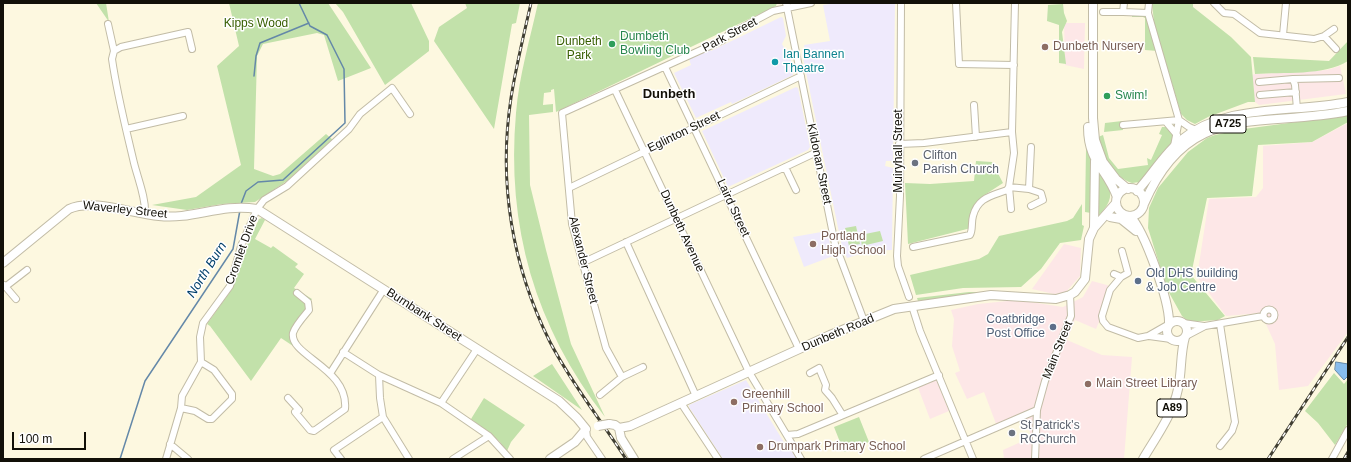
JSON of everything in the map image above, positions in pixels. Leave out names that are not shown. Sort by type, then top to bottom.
[{"type":"main road","name":"A89","points":[[1093,3],[1092,118],[1095,140],[1103,162],[1116,179],[1142,195],[1143,206],[1141,224],[1144,240]]},
{"type":"main road","name":"A89","points":[[1092,59],[1089,79],[1088,132],[1090,146],[1095,161],[1111,183],[1117,200],[1118,209],[1135,222],[1144,240],[1166,298],[1169,312],[1167,333],[1171,339],[1180,366]]},
{"type":"main road","name":"A725","points":[[1132,190],[1173,148],[1196,130],[1213,121],[1229,116],[1348,102]]},
{"type":"main road","name":"A725","points":[[1143,206],[1152,185],[1169,163],[1187,144],[1210,130],[1239,122],[1348,110]]},
{"type":"main road","points":[[1095,161],[1095,226]]},
{"type":"main road","points":[[1070,295],[1075,292],[1085,279],[1090,239],[1095,226],[1117,200],[1122,191],[1132,190]]},
{"type":"main road","name":"Waverley Street","points":[[3,263],[69,208],[76,205],[98,206],[161,217],[191,214],[216,209],[241,207],[257,209]]},
{"type":"main road","points":[[1095,226],[1110,217],[1127,216],[1138,213],[1143,206]]},
{"type":"main road","name":"Burnbank Street","points":[[257,209],[559,402],[577,418],[586,429]]},
{"type":"main road","points":[[1110,217],[1125,221],[1144,240]]},
{"type":"main road","name":"Dunbeth Road","points":[[619,428],[630,426],[799,349],[894,309],[941,304],[991,295],[1056,299],[1070,295]]},
{"type":"main road","name":"A89","points":[[1144,459],[1175,401],[1179,387],[1180,366],[1187,329],[1166,298]]},
{"type":"main road","points":[[1169,324],[1174,321],[1183,323]]},
{"type":"main road","points":[[1171,339],[1177,341],[1185,336]]},
{"type":"main road","points":[[550,459],[575,442],[586,429],[609,424],[615,424],[619,428],[621,438],[634,459]]},
{"type":"street","name":"Park Street","points":[[562,113],[723,40],[728,35],[773,11],[786,6],[811,3]]},
{"type":"street","name":"Muiryhall Street","points":[[901,3],[899,144],[900,196],[897,256],[900,274],[909,297]]},
{"type":"street","points":[[956,3],[959,64],[1014,65]]},
{"type":"street","points":[[1011,209],[1009,186],[1014,153],[1012,132],[1015,3]]},
{"type":"street","points":[[1123,12],[1124,3]]},
{"type":"street","points":[[1149,3],[1148,13],[1179,120],[1173,148]]},
{"type":"street","points":[[1214,3],[1224,13],[1234,14],[1260,33],[1314,39],[1324,36],[1334,29]]},
{"type":"street","points":[[1283,35],[1286,3]]},
{"type":"street","name":"Kildonan Street","points":[[786,6],[835,244],[864,321]]},
{"type":"street","points":[[1103,12],[1148,13]]},
{"type":"street","points":[[108,24],[114,52],[112,59],[113,70],[145,208],[144,214]]},
{"type":"street","points":[[114,52],[121,47],[188,32],[192,49]]},
{"type":"street","points":[[1324,36],[1336,49]]},
{"type":"street","name":"Laird Street","points":[[666,67],[799,349]]},
{"type":"street","name":"Eglinton Street","points":[[569,188],[800,76]]},
{"type":"street","points":[[1259,82],[1293,79],[1339,78]]},
{"type":"street","points":[[1293,79],[1296,92],[1297,109]]},
{"type":"street","points":[[257,209],[264,200],[287,186],[349,129],[360,114],[392,88],[410,114]]},
{"type":"street","name":"Dunbeth Avenue","points":[[615,90],[749,372],[801,459]]},
{"type":"street","points":[[1260,95],[1296,92]]},
{"type":"street","points":[[974,105],[976,137]]},
{"type":"street","name":"Alexander Street","points":[[562,113],[572,224],[606,348],[622,377]]},
{"type":"street","points":[[126,129],[183,116]]},
{"type":"street","points":[[1123,126],[1179,120],[1189,128],[1196,130]]},
{"type":"street","points":[[1166,122],[1177,135]]},
{"type":"street","points":[[899,144],[1012,132]]},
{"type":"street","points":[[1029,189],[1031,147]]},
{"type":"street","points":[[582,263],[817,152]]},
{"type":"street","points":[[785,167],[796,190]]},
{"type":"street","points":[[1009,186],[1029,189],[1040,193],[1042,200],[1031,206]]},
{"type":"street","points":[[913,247],[970,235],[976,207],[990,195],[1007,190],[1009,186]]},
{"type":"street","name":"Cromlet Drive","points":[[201,362],[200,337],[203,323],[230,286],[241,246],[257,209]]},
{"type":"street","points":[[626,242],[696,396]]},
{"type":"street","points":[[1122,251],[1128,273],[1122,277],[1110,290],[1102,316],[1104,321],[1108,327],[1135,338],[1148,336],[1171,339]]},
{"type":"street","points":[[16,299],[4,285],[27,270]]},
{"type":"street","points":[[1114,274],[1122,277]]},
{"type":"street","points":[[331,372],[384,289]]},
{"type":"street","points":[[288,398],[299,410],[295,412],[310,430],[314,431],[345,409],[346,399],[331,372],[300,349],[294,341],[293,332],[308,310],[308,302],[297,293]]},
{"type":"street","name":"Main Street","points":[[1035,459],[1037,410],[1045,381],[1071,316],[1070,295]]},
{"type":"street","points":[[912,306],[973,459]]},
{"type":"street","points":[[1183,323],[1205,326],[1263,316]]},
{"type":"street","points":[[1148,336],[1169,324]]},
{"type":"street","points":[[1220,324],[1235,422],[1232,431],[1220,446]]},
{"type":"street","points":[[1185,336],[1205,326]]},
{"type":"street","points":[[441,403],[477,349]]},
{"type":"street","points":[[343,352],[379,375],[441,403],[489,436],[510,459]]},
{"type":"street","points":[[166,459],[181,408],[182,396],[201,362],[214,370],[232,394],[232,399],[212,419],[208,419],[195,411],[181,408]]},
{"type":"street","points":[[600,396],[622,377],[643,367]]},
{"type":"street","points":[[810,373],[819,368],[826,385],[825,390],[842,414]]},
{"type":"street","points":[[379,375],[383,417],[409,459]]},
{"type":"street","points":[[787,435],[798,434],[842,414],[939,375]]},
{"type":"street","points":[[681,403],[718,459]]},
{"type":"street","points":[[924,459],[1037,410]]},
{"type":"street","points":[[341,459],[334,450],[383,417]]},
{"type":"street","points":[[586,429],[587,437],[602,459]]},
{"type":"street","points":[[1332,459],[1348,430]]},
{"type":"street","points":[[453,459],[489,436]]},
{"type":"street","points":[[170,444],[188,459]]},
{"type":"shaded area","points":[[836,3],[895,3],[893,161],[886,161],[885,166],[893,168],[892,250],[870,251],[847,258],[842,247],[802,53],[806,52],[804,45],[830,41],[823,5]]},
{"type":"shaded area","points":[[781,17],[783,18],[786,36],[782,44],[786,51],[790,53],[793,75],[732,104],[731,102],[696,118],[674,73],[691,65],[689,59],[710,49],[711,51]]},
{"type":"shaded area","points":[[1064,23],[1085,23],[1084,69],[1065,65]]},
{"type":"shaded area","points":[[1340,66],[1346,94],[1259,105],[1255,102],[1252,75],[1327,70]]},
{"type":"shaded area","points":[[796,87],[798,88],[810,147],[808,150],[728,187],[702,131]]},
{"type":"shaded area","points":[[1348,123],[1348,332],[1308,386],[1279,390],[1275,344],[1261,313],[1226,316],[1197,277],[1209,199],[1256,197],[1263,188],[1263,146],[1312,142]]},
{"type":"shaded area","name":"Portland High School","points":[[827,231],[833,256],[804,267],[793,237]]},
{"type":"shaded area","points":[[1064,244],[1081,248],[1080,276],[1065,293],[1054,294],[1032,289]]},
{"type":"shaded area","points":[[1092,281],[1114,287],[1096,329],[1075,320],[1067,340],[1102,355],[1132,357],[1124,459],[1004,459],[1003,450],[1032,437],[1024,418],[998,429],[984,392],[967,399],[955,373],[960,371],[952,346],[954,319],[951,310],[978,304],[1017,300],[1063,307],[1083,297]]},
{"type":"shaded area","points":[[936,379],[949,411],[930,419],[917,385]]},
{"type":"shaded area","points":[[746,380],[785,444],[793,449],[798,459],[723,459],[689,407],[689,405]]},
{"type":"green space","points":[[96,3],[106,3],[109,22]]},
{"type":"green space","name":"Kipps Wood","points":[[229,3],[328,3],[371,68],[338,81],[324,35],[317,33],[263,44],[257,56],[254,169],[273,176],[280,174],[326,134],[333,140],[287,181],[255,202],[222,204],[187,210],[152,205],[196,197],[241,165],[217,66],[239,46]]},
{"type":"green space","points":[[335,3],[411,3],[429,41],[429,51],[385,85],[343,12]]},
{"type":"green space","points":[[465,3],[520,3],[516,23],[512,24],[494,129],[434,41],[439,27],[467,8]]},
{"type":"green space","name":"Dunbeth Park","points":[[538,3],[777,3],[776,6],[556,112],[554,89],[551,90],[551,92],[544,93],[543,105],[553,104],[553,112],[529,115],[530,185],[546,250],[571,344],[605,417],[581,383],[560,347],[543,311],[530,274],[521,235],[516,196],[514,155],[517,99]]},
{"type":"green space","points":[[1152,3],[1193,3],[1193,7],[1231,37],[1251,57],[1255,102],[1248,102],[1208,117],[1195,124],[1187,120],[1181,114],[1154,23]]},
{"type":"green space","points":[[1063,4],[1067,21],[1062,32],[1066,64],[1059,63],[1059,25],[1047,21],[1048,5]]},
{"type":"green space","points":[[1146,15],[1158,51],[1145,50],[1145,18],[1132,17]]},
{"type":"green space","points":[[1348,41],[1348,61],[1339,66],[1316,71],[1255,74],[1253,57],[1329,61]]},
{"type":"green space","points":[[1348,115],[1348,122],[1312,142],[1258,145],[1252,196],[1207,198],[1191,275],[1225,316],[1218,320],[1189,322],[1182,316],[1167,289],[1148,228],[1149,208],[1158,188],[1188,152],[1207,138],[1244,129]]},
{"type":"green space","points":[[1122,121],[1123,130],[1104,132],[1105,123]]},
{"type":"green space","points":[[1162,127],[1167,127],[1173,134],[1172,144],[1140,182],[1132,183],[1119,176],[1109,164],[1102,151],[1098,137],[1103,135],[1109,158],[1118,169],[1148,165],[1147,158],[1151,160],[1162,135],[1159,134]]},
{"type":"green space","points":[[1088,148],[1093,161],[1091,213],[1085,212],[1086,149]]},
{"type":"green space","points":[[976,161],[992,162],[1003,183],[983,196],[971,228],[908,244],[905,183],[930,184],[974,181]]},
{"type":"green space","points":[[1098,170],[1110,189],[1110,198],[1107,205],[1096,218]]},
{"type":"green space","points":[[1082,204],[1082,225],[1084,226],[1081,240],[1060,243],[1041,269],[1021,287],[963,288],[916,295],[910,275],[979,259],[988,254],[999,236],[1067,221],[1073,218]]},
{"type":"green space","points":[[262,218],[265,220],[255,239],[271,248],[273,246],[298,264],[295,267],[304,274],[294,288],[312,299],[291,333],[290,337],[293,346],[281,338],[251,381],[207,324],[232,289],[242,256],[259,219]]},
{"type":"green space","points":[[856,226],[860,244],[849,246],[845,228]]},
{"type":"green space","points":[[880,231],[883,241],[862,246],[860,235]]},
{"type":"green space","points":[[969,292],[994,292],[918,301],[917,298]]},
{"type":"green space","points":[[552,364],[582,410],[533,376]]},
{"type":"green space","points":[[1334,373],[1344,384],[1348,379],[1348,423],[1335,445],[1318,423],[1305,411]]},
{"type":"green space","points":[[484,398],[525,425],[511,442],[507,451],[499,441],[471,419]]},
{"type":"green space","points":[[859,417],[869,442],[844,452],[834,427]]},
{"type":"water","points":[[1336,362],[1348,364],[1348,376],[1344,380],[1335,370]]},
{"type":"waterway","name":"North Burn","points":[[241,204],[246,191],[258,182],[283,180],[345,123],[344,69],[327,35],[310,26],[299,3]]},
{"type":"waterway","points":[[254,76],[256,56],[260,43],[309,23]]},
{"type":"waterway","name":"North Burn","points":[[120,459],[145,381],[233,249],[240,210]]},
{"type":"railway","points":[[531,3],[513,86],[507,129],[506,161],[511,223],[526,284],[550,342],[577,387],[626,459]]},
{"type":"railway","points":[[1268,459],[1348,337]]},
{"type":"railway","points":[[1344,459],[1348,452]]},
{"type":"place","name":"Dumbeth Bowling Club","points":[[612,44]]},
{"type":"place","name":"Dunbeth Nursery","points":[[1045,47]]},
{"type":"place","name":"Ian Bannen Theatre","points":[[775,62]]},
{"type":"place","name":"Swim!","points":[[1107,96]]},
{"type":"place","name":"Clifton Parish Church","points":[[915,163]]},
{"type":"place","name":"Portland High School","points":[[813,244]]},
{"type":"place","name":"Old DHS building & Job Centre","points":[[1138,281]]},
{"type":"place","name":"Coatbridge Post Office","points":[[1053,327]]},
{"type":"place","name":"Main Street Library","points":[[1088,384]]},
{"type":"place","name":"Greenhill Primary School","points":[[734,402]]},
{"type":"place","name":"St Patrick's RCChurch","points":[[1012,433]]},
{"type":"place","name":"Drumpark Primary School","points":[[760,447]]},
{"type":"district","name":"Dunbeth","points":[[669,94]]}]
